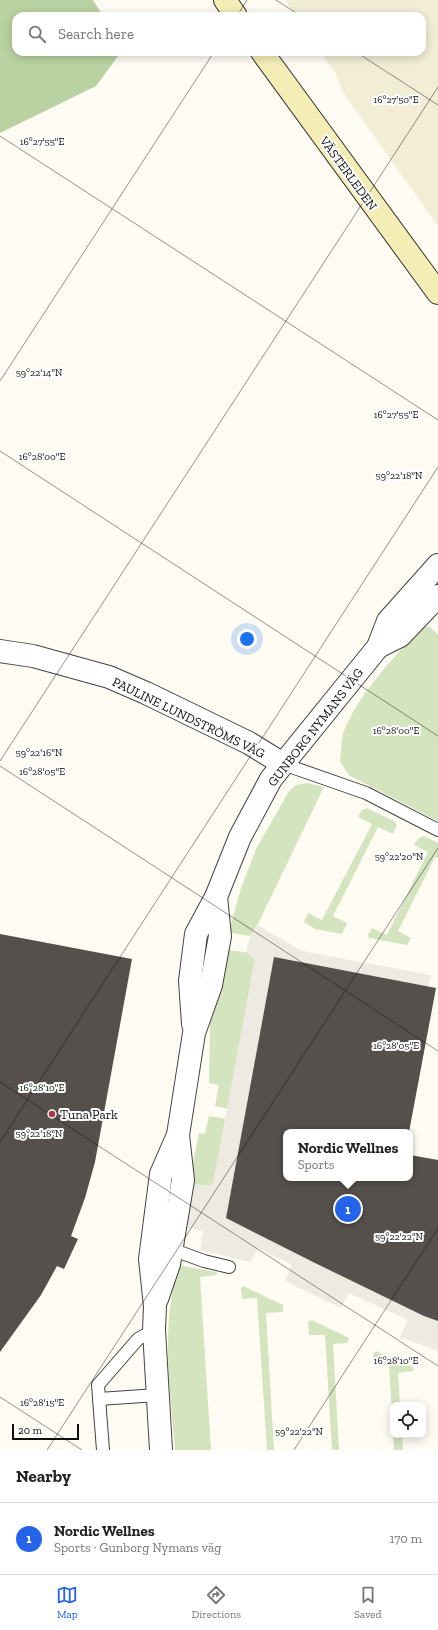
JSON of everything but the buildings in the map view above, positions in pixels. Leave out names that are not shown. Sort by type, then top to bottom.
[{"type":"main road","points":[[225,0],[233,12]]},
{"type":"main road","name":"VÄSTERLEDEN","points":[[265,56],[438,293]]},
{"type":"street","name":"GUNBORG NYMANS VÄG","points":[[161,1450],[154,1330],[155,1306],[150,1258],[161,1174],[178,1135],[194,1033],[190,981],[196,934],[216,897],[240,837],[272,779],[378,647],[388,621],[438,565]]},
{"type":"street","name":"GUNBORG NYMANS VÄG","points":[[378,647],[400,636],[438,596]]},
{"type":"street","name":"PAULINE LUNDSTRÖMS VÄG","points":[[0,651],[33,656],[109,677],[146,693],[249,743],[283,764]]},
{"type":"street","name":"GUNBORG NYMANS VÄG","points":[[155,1306],[169,1264],[183,1180],[178,1135]]},
{"type":"lane","points":[[283,764],[366,793],[438,830]]},
{"type":"lane","points":[[171,1249],[204,1261],[229,1267]]},
{"type":"lane","points":[[103,1450],[98,1385],[138,1339],[154,1330]]},
{"type":"lane","points":[[100,1399],[157,1395]]},
{"type":"shaded area","points":[[285,0],[438,0],[438,226],[344,94],[335,73],[323,56],[426,56],[426,12],[293,12]]},
{"type":"shaded area","points":[[257,925],[302,951],[431,975],[428,987],[274,957],[226,1218],[438,1321],[438,1351],[400,1337],[408,1320],[349,1293],[341,1308],[285,1281],[292,1265],[258,1248],[250,1262],[200,1250],[203,1231],[182,1226],[189,1183],[209,1186],[213,1183],[255,959],[246,952],[250,936]]},
{"type":"green space","points":[[0,0],[93,0],[100,12],[12,12],[12,56],[118,56],[96,86],[0,133]]},
{"type":"green space","points":[[423,626],[430,627],[438,635],[438,821],[350,776],[340,762],[343,734],[357,705],[378,677]]},
{"type":"green space","points":[[307,783],[324,787],[253,934],[250,936],[231,933],[230,928],[241,888],[256,849],[289,791],[296,785]]},
{"type":"green space","points":[[367,808],[394,821],[397,825],[393,834],[378,827],[333,916],[347,923],[342,934],[315,929],[304,922],[308,913],[322,920],[372,824],[358,817],[362,810]]},
{"type":"green space","points":[[424,836],[438,843],[438,858],[435,857],[398,931],[411,938],[407,945],[369,938],[368,935],[372,928],[387,935],[428,852],[414,845],[419,838]]},
{"type":"green space","points":[[225,950],[246,952],[255,959],[228,1109],[215,1106],[219,1085],[209,1083],[210,1024]]},
{"type":"green space","points":[[209,1116],[226,1119],[213,1183],[210,1186],[189,1183],[199,1133],[205,1134]]},
{"type":"green space","points":[[178,1265],[217,1272],[217,1275],[200,1277],[211,1450],[175,1450],[169,1375],[168,1338],[171,1300]]},
{"type":"green space","points":[[243,1286],[283,1305],[283,1312],[266,1313],[274,1450],[267,1450],[257,1298],[242,1299],[241,1288]]},
{"type":"green space","points":[[312,1320],[349,1338],[347,1343],[333,1344],[339,1450],[332,1450],[325,1335],[309,1335],[308,1322]]},
{"type":"green space","points":[[376,1351],[413,1367],[413,1371],[398,1373],[400,1402],[391,1402],[389,1365],[373,1366],[373,1354]]},
{"type":"green space","points":[[393,1438],[402,1438],[403,1450],[394,1450]]},
{"type":"place","name":"Tuna Park","points":[[52,1114]]},
{"type":"place","name":"Nordic Wellnes","points":[[348,1209]]}]
